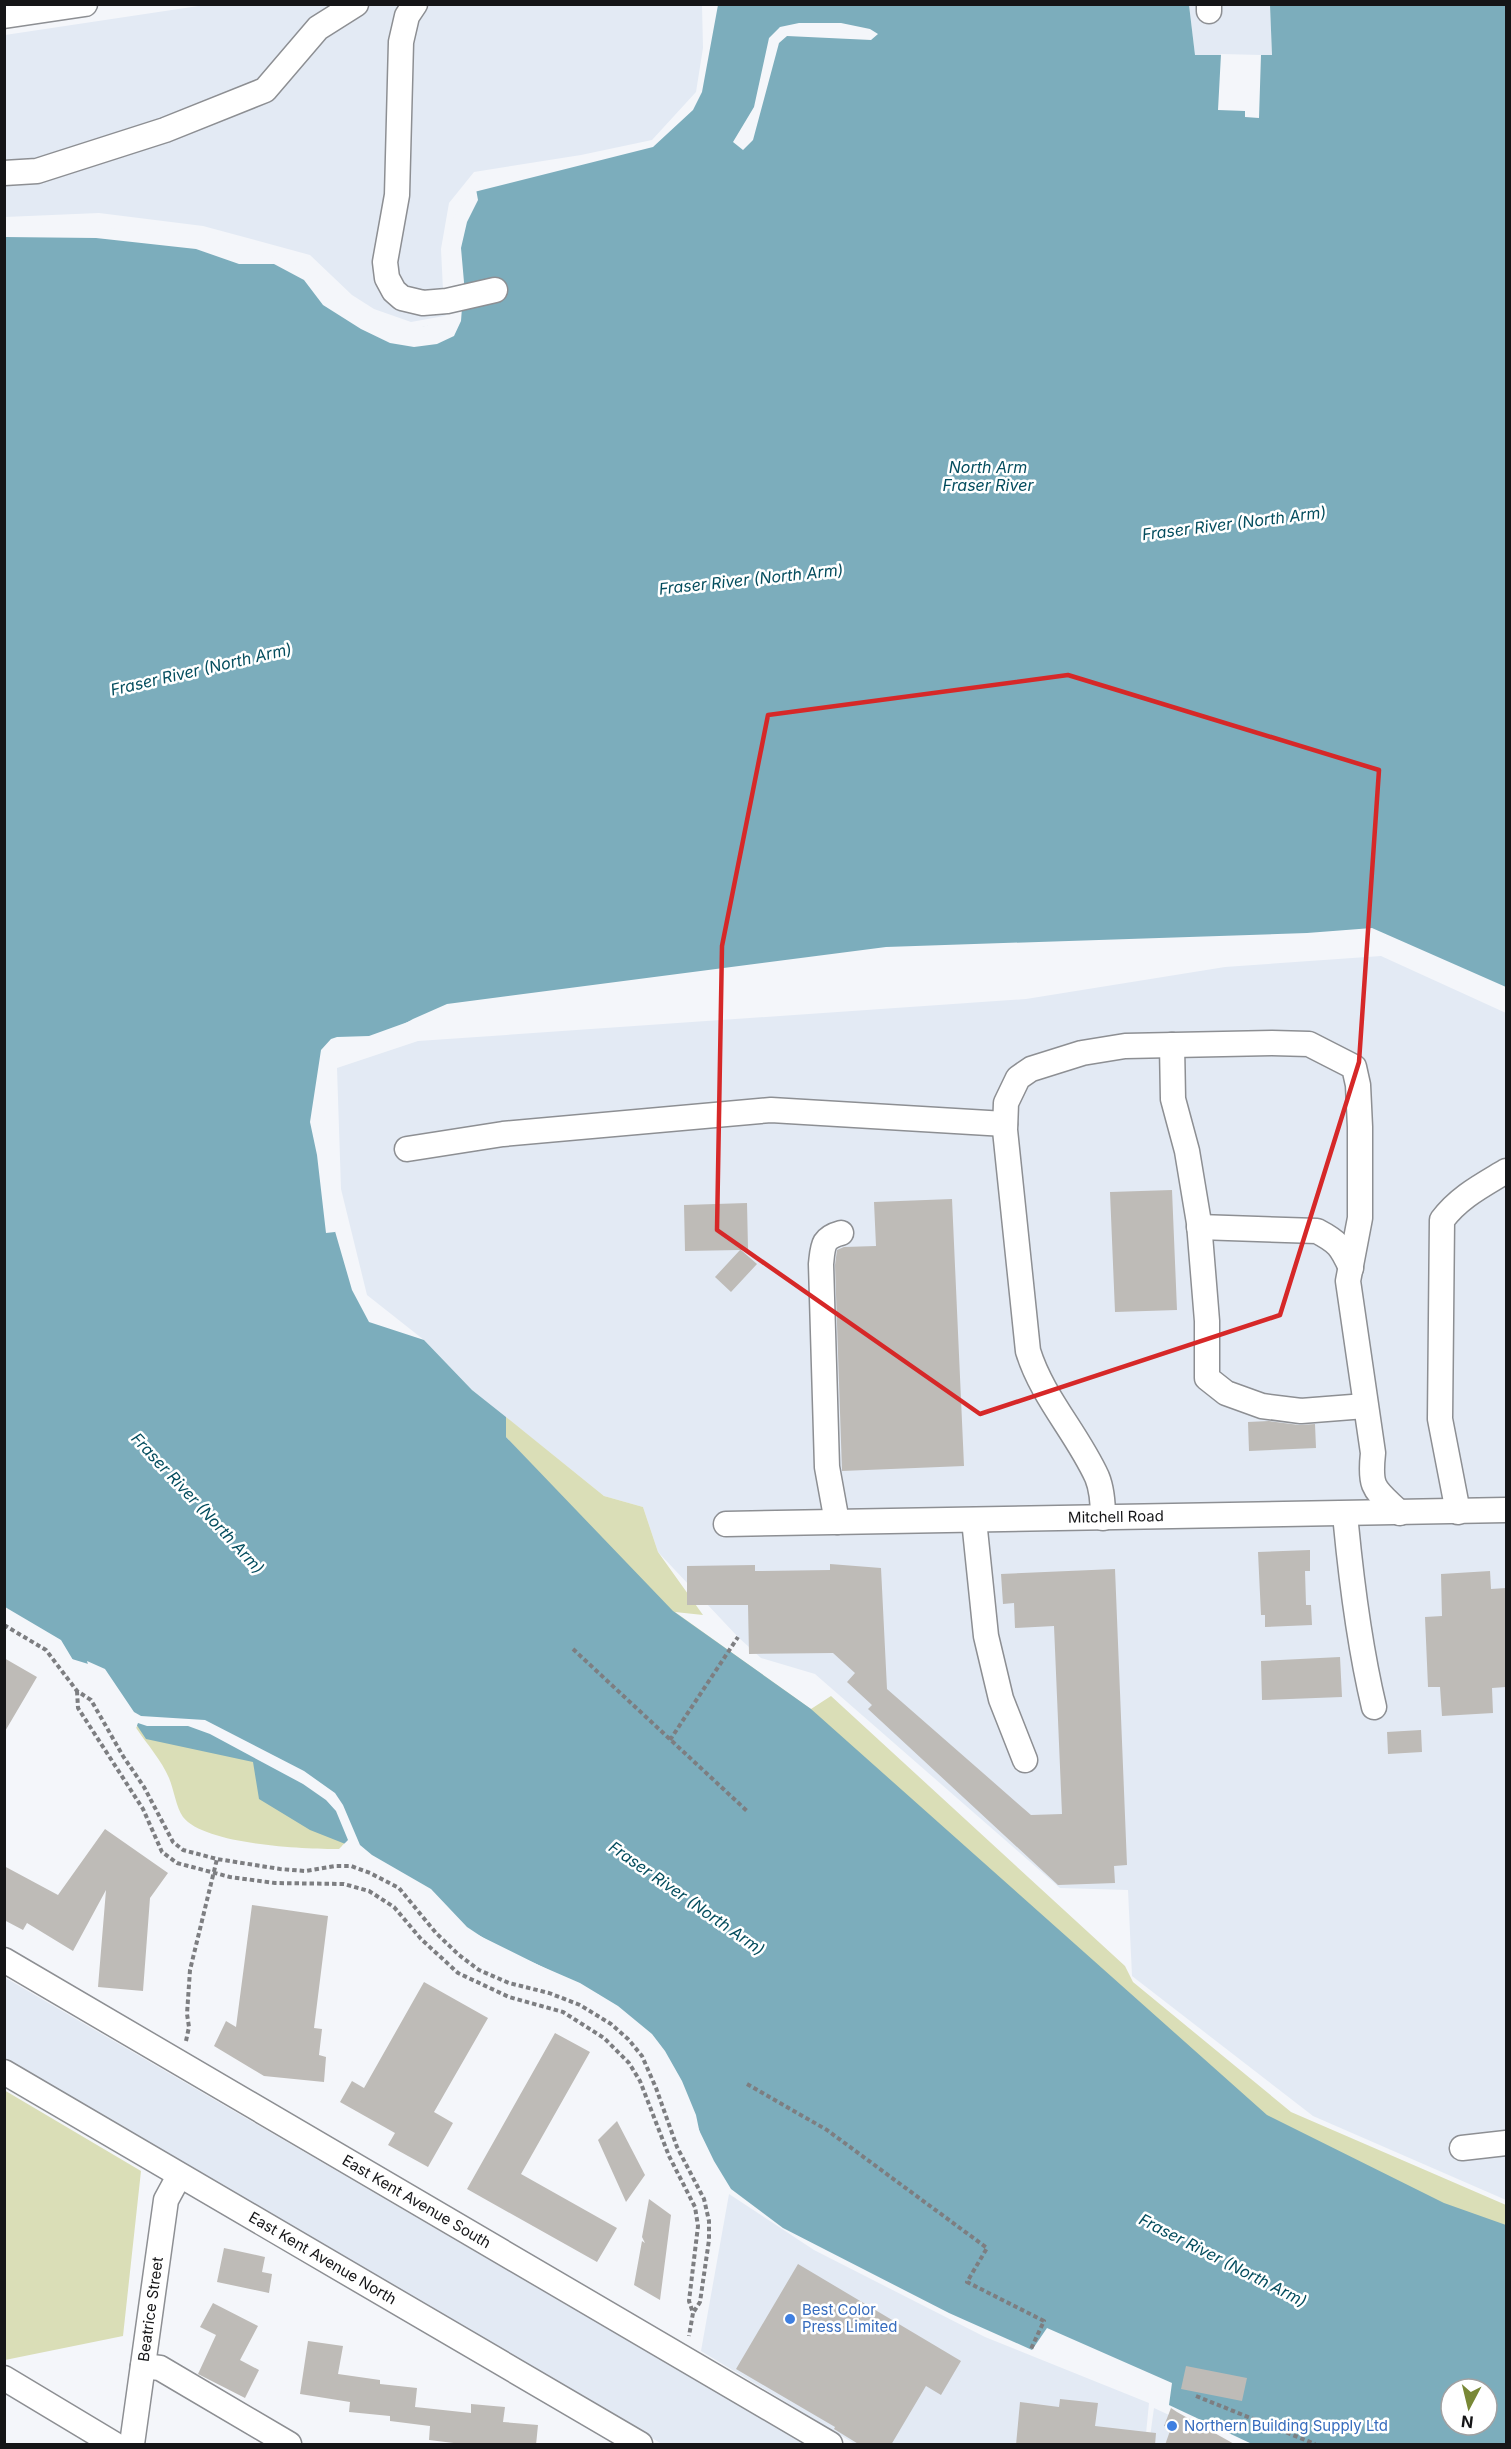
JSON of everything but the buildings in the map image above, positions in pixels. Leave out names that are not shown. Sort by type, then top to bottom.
[{"type":"street","points":[[4,16],[85,4]]},
{"type":"street","points":[[4,173],[37,171],[165,130],[266,90],[318,28],[356,4]]},
{"type":"street","points":[[415,4],[407,16],[401,42],[397,195],[385,262],[387,278],[394,291],[402,298],[423,303],[447,301],[495,290]]},
{"type":"street","points":[[1103,1518],[1103,1503],[1097,1478],[1035,1374],[1028,1351],[1005,1124],[1009,1092],[1018,1078],[1031,1069],[1082,1053],[1125,1046],[1272,1043],[1309,1044],[1354,1067],[1358,1085],[1360,1127],[1360,1218],[1348,1281],[1373,1453],[1371,1472],[1374,1488],[1400,1513]]},
{"type":"street","points":[[1172,1045],[1173,1099],[1187,1151],[1199,1227],[1208,1321],[1207,1378],[1226,1393],[1262,1406],[1301,1411],[1365,1406]]},
{"type":"street","points":[[407,1149],[503,1134],[771,1110],[1005,1124]]},
{"type":"street","points":[[1458,1512],[1440,1419],[1442,1220],[1451,1208],[1465,1196],[1506,1171]]},
{"type":"street","points":[[1199,1227],[1317,1232],[1334,1239],[1342,1247],[1351,1268]]},
{"type":"street","points":[[837,1522],[827,1467],[820,1264],[823,1245],[829,1236],[840,1233]]},
{"type":"street","name":"Mitchell Road","points":[[726,1524],[1506,1510]]},
{"type":"street","points":[[1345,1514],[1349,1561],[1367,1678],[1374,1707]]},
{"type":"street","points":[[974,1520],[986,1636],[1000,1699],[1024,1760]]},
{"type":"street","name":"East Kent Avenue South","points":[[4,1960],[830,2445]]},
{"type":"street","name":"East Kent Avenue North","points":[[4,2072],[640,2445]]},
{"type":"street","points":[[1462,2148],[1506,2144]]},
{"type":"street","name":"Beatrice Street","points":[[132,2445],[166,2200],[179,2176]]},
{"type":"street","points":[[143,2366],[160,2368],[290,2445]]},
{"type":"street","points":[[4,2378],[114,2445]]},
{"type":"path","points":[[4,1625],[46,1650],[77,1691],[91,1700],[123,1756],[144,1787],[173,1842],[183,1850],[217,1859],[304,1871],[351,1866],[370,1873],[399,1888],[415,1904],[436,1933],[479,1970],[509,1983],[549,1993],[580,2005],[610,2024],[628,2039],[642,2056],[677,2147],[704,2199],[709,2221],[709,2240],[700,2302],[693,2313],[689,2301],[698,2226],[695,2207],[669,2156],[640,2081],[629,2063],[603,2038],[563,2012],[509,1997],[458,1973],[421,1939],[394,1907],[369,1891],[344,1884],[275,1883],[213,1874],[177,1863],[162,1852],[143,1809],[78,1707],[77,1691]]},
{"type":"path","points":[[670,1740],[738,1637]]},
{"type":"path","points":[[573,1649],[747,1811]]},
{"type":"path","points":[[186,2041],[189,2027],[187,2014],[190,1970],[217,1859]]},
{"type":"path","points":[[747,2084],[827,2130],[987,2248],[967,2283],[1044,2321],[1030,2351]]},
{"type":"path","points":[[1196,2396],[1315,2445]]},
{"type":"highlighted area","points":[[1068,675],[1379,770],[1359,1062],[1280,1315],[980,1414],[717,1230],[722,946],[768,715]]},
{"type":"shaded area","points":[[205,5],[702,5],[703,48],[696,92],[652,140],[581,155],[474,172],[449,203],[441,249],[443,290],[501,295],[444,316],[411,322],[374,309],[352,295],[310,255],[203,226],[99,213],[5,217],[5,35]]},
{"type":"shaded area","points":[[1189,5],[1270,5],[1272,55],[1195,55]]},
{"type":"shaded area","points":[[1381,956],[1506,1013],[1506,2200],[1313,2116],[1132,1976],[1128,1890],[1060,1888],[815,1674],[761,1658],[738,1637],[658,1552],[643,1507],[604,1496],[472,1390],[424,1340],[367,1295],[341,1189],[337,1068],[418,1041],[1026,999],[1225,967]]},
{"type":"shaded area","points":[[4,1977],[805,2444],[662,2444],[5,2058]]},
{"type":"shaded area","points":[[729,2194],[814,2250],[985,2337],[1149,2403],[1145,2444],[855,2444],[701,2351]]},
{"type":"shaded area","name":"Northern Building Supply Ltd","points":[[1154,2408],[1231,2444],[1149,2444]]},
{"type":"green space","points":[[506,1417],[604,1496],[643,1507],[658,1552],[703,1615],[675,1612],[811,1709],[831,1696],[1125,1966],[1133,1982],[1291,2112],[1506,2205],[1506,2250],[1364,2197],[960,1926],[506,1437]]},
{"type":"green space","points":[[138,1723],[266,1764],[348,1840],[339,1849],[256,1844],[212,1834],[195,1826],[183,1817],[166,1772],[136,1728]]},
{"type":"green space","points":[[4,2090],[141,2171],[123,2336],[5,2360]]},
{"type":"water","name":"North Arm Fraser River","points":[[718,5],[1189,5],[1195,55],[1272,55],[1270,5],[1506,5],[1506,987],[1372,928],[1307,933],[886,947],[447,1004],[413,1019],[370,1043],[336,1052],[325,1065],[320,1132],[330,1214],[352,1290],[369,1322],[424,1340],[472,1390],[506,1417],[506,1437],[673,1611],[811,1709],[1267,2115],[1444,2203],[1506,2225],[1506,2444],[1252,2444],[1169,2405],[1172,2383],[1047,2328],[1032,2350],[949,2313],[783,2228],[731,2189],[714,2161],[656,2041],[599,1995],[470,1931],[424,1886],[358,1849],[310,1830],[259,1799],[253,1762],[146,1739],[98,1667],[59,1655],[5,1620],[4,228],[198,239],[288,265],[385,327],[403,331],[446,322],[450,313],[446,253],[474,192],[653,147],[693,110],[702,92]]},
{"type":"pier","points":[[799,23],[841,23],[870,29],[878,34],[871,40],[787,36],[779,43],[753,140],[743,150],[733,142],[754,107],[769,38],[780,27]]},
{"type":"pier","points":[[1221,54],[1261,55],[1259,118],[1245,117],[1245,111],[1218,110]]},
{"type":"pier","points":[[476,189],[478,200],[467,222],[461,248],[464,282],[461,321],[454,336],[437,344],[414,347],[390,343],[361,329],[323,305],[304,280],[274,264],[239,264],[196,249],[96,238],[4,237],[4,225],[62,224],[199,236],[300,266],[386,324],[403,328],[425,326],[444,320],[447,312],[443,253],[449,224],[471,191]]},
{"type":"pier","points":[[419,1019],[371,1046],[338,1055],[328,1066],[323,1132],[330,1202],[336,1224],[335,1232],[326,1233],[317,1155],[310,1122],[321,1050],[331,1039],[337,1037],[369,1036]]},
{"type":"pier","points":[[5,1607],[61,1640],[76,1665],[58,1658],[4,1623]]},
{"type":"pier","points":[[87,1661],[105,1669],[134,1712],[141,1716],[205,1720],[304,1771],[335,1793],[343,1805],[360,1845],[372,1855],[431,1889],[467,1927],[497,1947],[580,1983],[618,2006],[652,2034],[665,2051],[682,2081],[696,2115],[701,2139],[654,2043],[597,1998],[468,1934],[422,1888],[357,1851],[342,1846],[348,1840],[336,1811],[326,1800],[303,1784],[210,1734],[188,1726],[147,1726],[138,1723],[136,1728],[145,1742],[96,1669],[89,1668]]},
{"type":"place","name":"Best Color Press Limited","points":[[790,2319]]},
{"type":"place","name":"Northern Building Supply Ltd","points":[[1172,2426]]},
{"type":"water label","name":"Fraser River (North Arm)","points":[[1234,523]]},
{"type":"water label","name":"Fraser River (North Arm)","points":[[751,579]]},
{"type":"water label","name":"Fraser River (North Arm)","points":[[201,669]]},
{"type":"water label","name":"Fraser River (North Arm)","points":[[198,1503]]},
{"type":"water label","name":"Fraser River (North Arm)","points":[[687,1898]]},
{"type":"water label","name":"Fraser River (North Arm)","points":[[1223,2260]]}]
